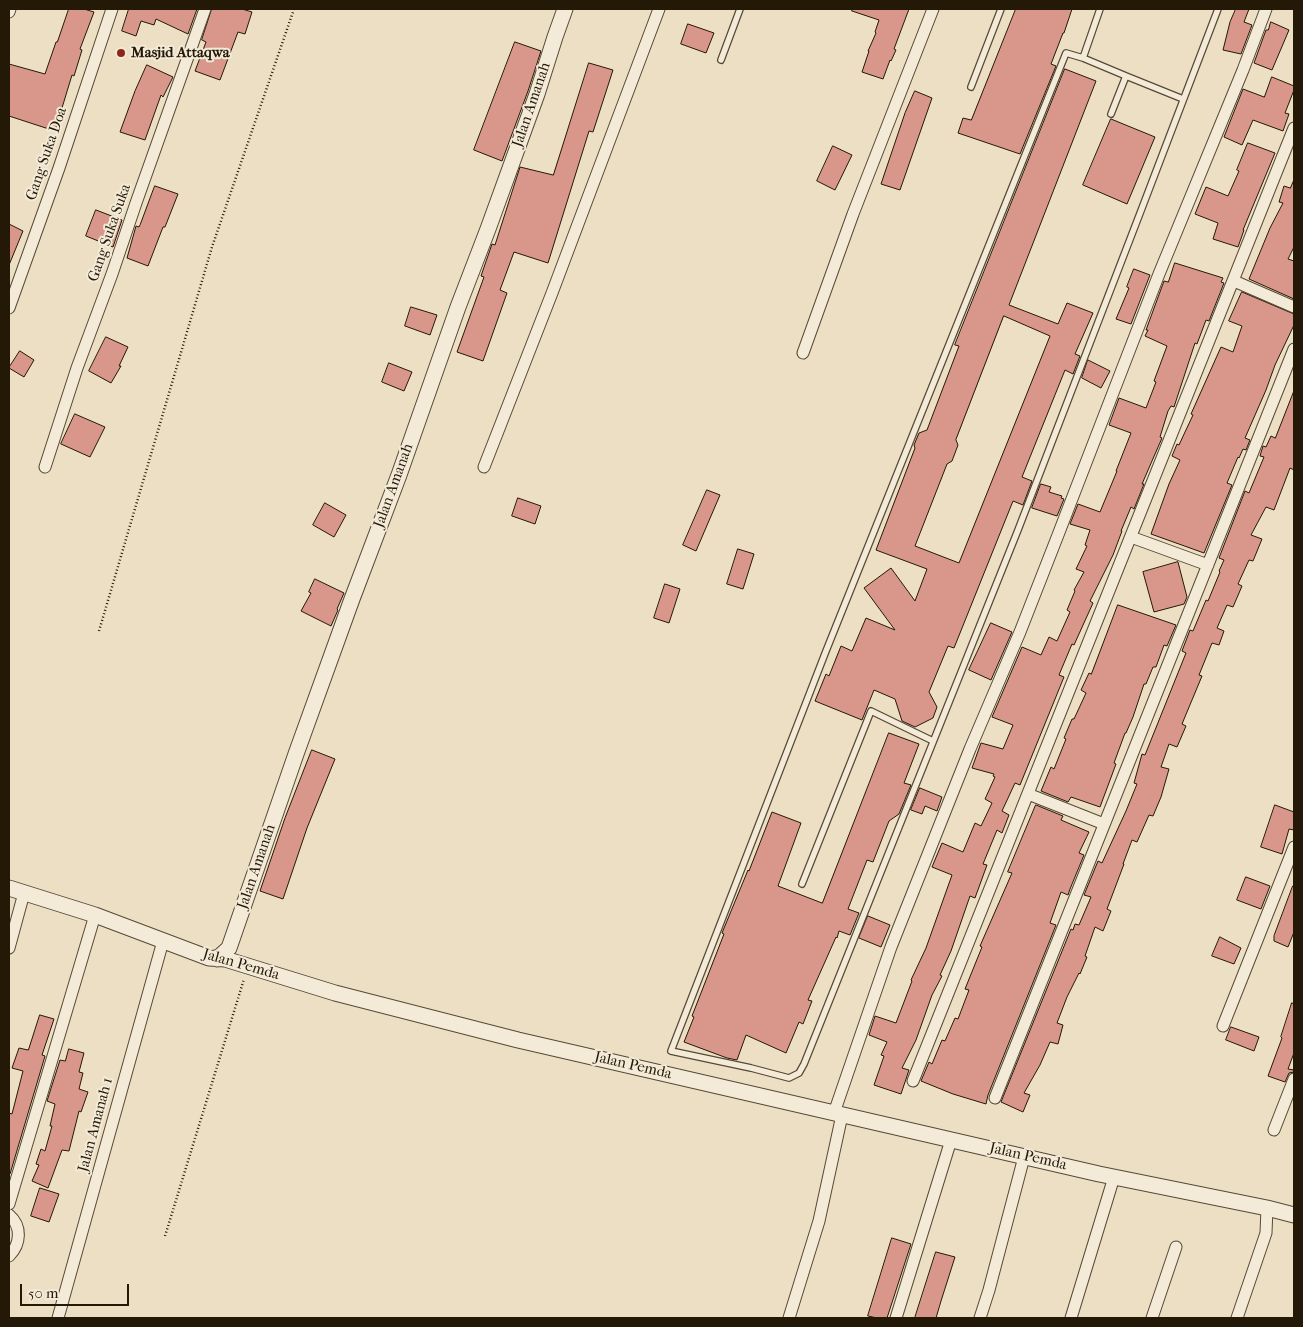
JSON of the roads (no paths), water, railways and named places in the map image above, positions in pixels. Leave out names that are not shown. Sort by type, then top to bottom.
[{"type":"street","name":"Gang Suka Doa","points":[[9,308],[59,168],[112,9]]},
{"type":"street","name":"Gang Suka Suka","points":[[44,467],[77,368],[205,9]]},
{"type":"street","name":"Jalan Amanah","points":[[217,959],[230,948],[348,608],[399,475],[458,307],[537,94],[554,37],[565,9]]},
{"type":"street","points":[[484,467],[660,9]]},
{"type":"street","points":[[803,353],[853,214],[933,9]]},
{"type":"street","points":[[789,1318],[819,1221],[838,1114],[891,948],[970,749],[1020,632],[1159,274],[1243,70],[1266,9]]},
{"type":"street","points":[[913,1082],[1294,128]]},
{"type":"street","points":[[1234,281],[1294,307]]},
{"type":"street","points":[[995,1098],[1294,349]]},
{"type":"street","points":[[1131,537],[1208,565]]},
{"type":"street","points":[[1028,794],[1104,824]]},
{"type":"street","points":[[1223,1026],[1294,847]]},
{"type":"street","name":"Jalan Pemda","points":[[9,888],[95,915],[209,958],[226,959],[335,993],[508,1037],[838,1114],[1114,1177],[1294,1215]]},
{"type":"street","points":[[9,948],[24,893]]},
{"type":"street","points":[[9,1204],[95,915]]},
{"type":"street","name":"Jalan Amanah 1","points":[[58,1318],[163,941]]},
{"type":"street","points":[[1274,1130],[1294,1079]]},
{"type":"street","points":[[896,1318],[951,1140]]},
{"type":"street","points":[[980,1318],[1024,1157]]},
{"type":"street","points":[[1071,1318],[1114,1177]]},
{"type":"street","points":[[1237,1318],[1266,1233],[1267,1208]]},
{"type":"street","points":[[9,1215],[13,1218],[19,1235],[18,1244],[14,1252],[9,1256]]},
{"type":"street","points":[[1152,1318],[1176,1247]]},
{"type":"lane","points":[[721,60],[740,9]]},
{"type":"lane","points":[[971,87],[1001,9]]},
{"type":"lane","points":[[1083,58],[1100,9]]},
{"type":"lane","points":[[1183,99],[1083,58],[1066,53],[826,651],[671,1051],[789,1078],[799,1073],[804,1064],[861,917],[1018,531],[1218,9]]},
{"type":"lane","points":[[1111,114],[1126,76]]},
{"type":"lane","points":[[802,884],[871,712],[933,741]]},
{"type":"place","name":"Masjid Attaqwa","points":[[121,53]]}]
